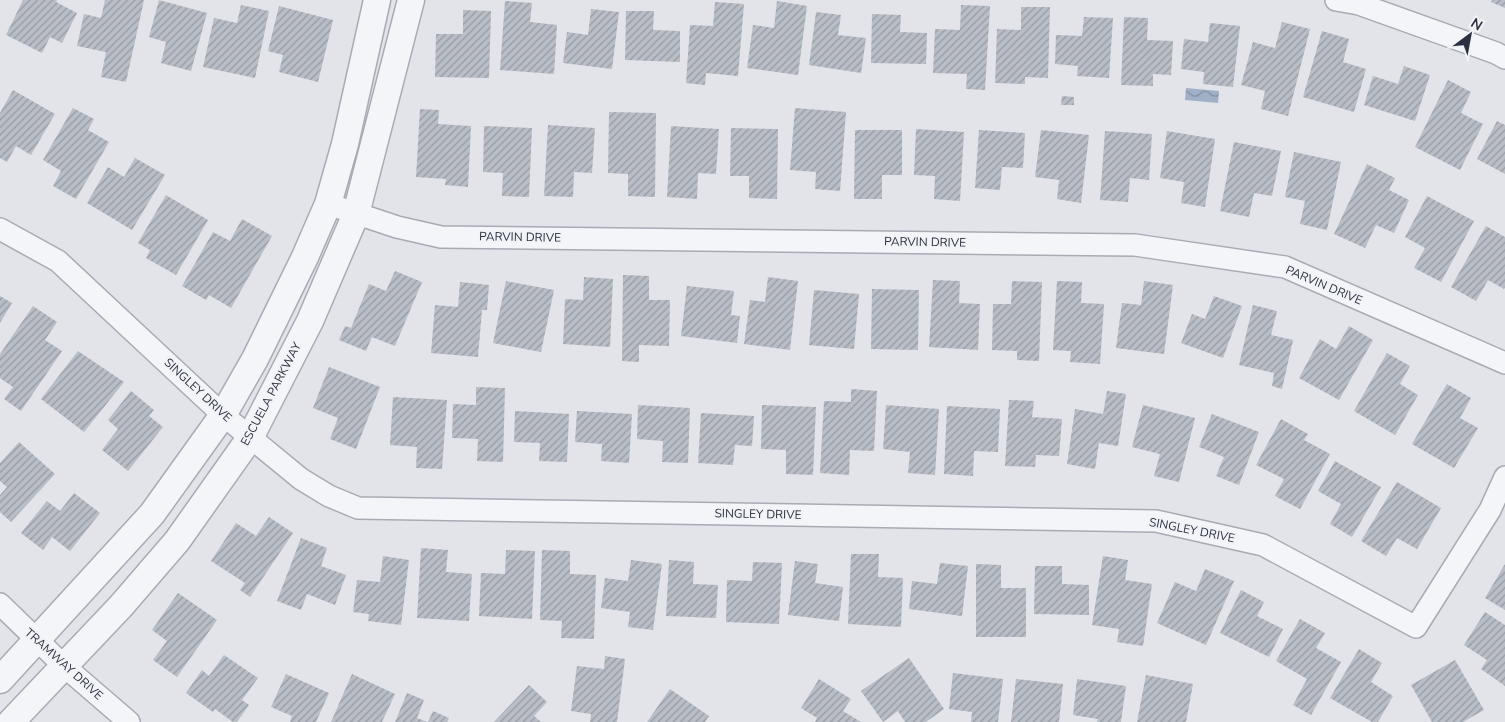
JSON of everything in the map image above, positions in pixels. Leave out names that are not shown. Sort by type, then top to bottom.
[{"type":"street","points":[[0,680],[152,514],[223,415],[259,350],[305,257],[328,204],[345,144],[377,0]]},
{"type":"street","name":"ESCUELA PARKWAY","points":[[11,722],[121,606],[177,541],[250,438],[310,321],[356,214],[411,0]]},
{"type":"street","points":[[1336,0],[1359,4],[1496,53],[1505,58]]},
{"type":"street","name":"PARVIN DRIVE","points":[[328,204],[397,227],[441,237],[1135,245],[1286,267],[1505,363]]},
{"type":"street","name":"SINGLEY DRIVE","points":[[0,229],[58,261],[223,415],[301,479],[329,496],[358,508],[1156,521],[1263,545],[1416,627],[1497,514],[1505,477]]},
{"type":"street","name":"TRAMWAY DRIVE","points":[[0,604],[64,666],[130,722]]},
{"type":"water","points":[[1186,88],[1219,91],[1218,103],[1185,100]]},
{"type":"building","points":[[23,0],[57,0],[56,2],[77,13],[62,43],[50,37],[42,53],[6,35]]},
{"type":"building","points":[[105,0],[144,0],[126,82],[101,77],[106,52],[77,46],[84,14],[101,18]]},
{"type":"building","points":[[159,0],[207,13],[191,71],[161,63],[166,42],[149,37]]},
{"type":"building","points":[[1492,0],[1505,0],[1505,8],[1491,2]]},
{"type":"building","points":[[505,1],[532,3],[530,22],[557,25],[554,74],[500,70]]},
{"type":"building","points":[[777,1],[807,6],[798,75],[747,68],[753,25],[774,28]]},
{"type":"building","points":[[715,2],[744,4],[738,76],[706,73],[705,85],[686,83],[690,25],[713,26]]},
{"type":"building","points":[[241,5],[269,11],[255,78],[203,67],[214,18],[237,23]]},
{"type":"building","points":[[961,5],[990,6],[985,90],[966,89],[967,74],[933,73],[935,29],[960,30]]},
{"type":"building","points":[[279,6],[333,20],[318,82],[279,72],[283,55],[268,51]]},
{"type":"building","points":[[1021,7],[1050,7],[1048,78],[1025,77],[1025,84],[995,83],[997,29],[1021,30]]},
{"type":"building","points":[[591,9],[619,12],[612,69],[563,63],[567,32],[588,35]]},
{"type":"building","points":[[463,10],[491,11],[489,78],[435,77],[436,34],[463,34]]},
{"type":"building","points":[[626,11],[654,11],[653,30],[680,31],[680,62],[625,60]]},
{"type":"building","points":[[816,12],[841,15],[838,35],[866,38],[861,73],[809,65]]},
{"type":"building","points":[[872,14],[901,15],[900,32],[927,33],[926,64],[871,63]]},
{"type":"building","points":[[1084,17],[1113,18],[1109,78],[1077,76],[1078,66],[1055,64],[1056,35],[1082,36]]},
{"type":"building","points":[[1124,17],[1148,18],[1147,40],[1173,41],[1171,75],[1153,74],[1153,86],[1121,85]]},
{"type":"building","points":[[1282,22],[1310,29],[1288,116],[1261,109],[1265,91],[1241,85],[1253,42],[1275,48]]},
{"type":"building","points":[[1210,23],[1240,26],[1233,87],[1203,84],[1204,72],[1181,69],[1184,39],[1208,42]]},
{"type":"building","points":[[1322,31],[1349,39],[1343,62],[1366,69],[1354,112],[1303,97]]},
{"type":"building","points":[[1404,66],[1430,75],[1415,121],[1364,105],[1373,76],[1398,84]]},
{"type":"building","points":[[1448,80],[1471,92],[1461,113],[1483,124],[1460,170],[1415,147]]},
{"type":"building","points":[[13,90],[55,114],[31,155],[16,146],[7,162],[0,158],[0,113]]},
{"type":"building","points":[[1062,96],[1074,97],[1074,105],[1061,105]]},
{"type":"building","points":[[73,108],[94,119],[88,130],[109,142],[76,199],[53,186],[61,171],[43,160]]},
{"type":"building","points":[[795,108],[846,112],[840,191],[815,189],[816,172],[790,170]]},
{"type":"building","points":[[420,109],[439,110],[438,124],[471,126],[468,187],[445,185],[446,179],[416,177]]},
{"type":"building","points":[[609,112],[656,113],[655,197],[628,196],[628,174],[608,173]]},
{"type":"building","points":[[1497,121],[1505,125],[1505,174],[1477,159]]},
{"type":"building","points":[[548,125],[595,128],[592,173],[574,172],[573,197],[544,196]]},
{"type":"building","points":[[484,126],[532,128],[529,197],[502,196],[503,173],[483,172]]},
{"type":"building","points":[[671,126],[719,129],[716,174],[698,173],[697,199],[667,197]]},
{"type":"building","points":[[731,128],[778,129],[777,199],[749,198],[749,176],[730,176]]},
{"type":"building","points":[[916,129],[964,132],[960,201],[934,199],[935,176],[914,175]]},
{"type":"building","points":[[855,130],[902,130],[902,175],[882,175],[882,199],[854,199]]},
{"type":"building","points":[[979,130],[1025,133],[1023,168],[1002,167],[1000,190],[975,188]]},
{"type":"building","points":[[1041,130],[1089,135],[1081,203],[1057,199],[1059,180],[1035,177]]},
{"type":"building","points":[[1105,131],[1152,134],[1149,180],[1130,178],[1128,202],[1100,200]]},
{"type":"building","points":[[1167,131],[1215,139],[1205,207],[1181,203],[1184,182],[1160,178]]},
{"type":"building","points":[[1234,142],[1281,151],[1272,196],[1254,193],[1249,217],[1220,211]]},
{"type":"building","points":[[1294,152],[1341,162],[1327,230],[1300,224],[1305,201],[1285,197]]},
{"type":"building","points":[[135,158],[165,175],[132,230],[87,203],[108,167],[124,177]]},
{"type":"building","points":[[1367,164],[1395,178],[1389,190],[1409,200],[1394,233],[1376,225],[1365,248],[1334,234]]},
{"type":"building","points":[[166,195],[208,220],[176,275],[146,258],[150,250],[138,243]]},
{"type":"building","points":[[1427,196],[1474,221],[1441,282],[1414,268],[1425,248],[1405,237]]},
{"type":"building","points":[[242,219],[272,236],[231,308],[209,295],[206,300],[182,286],[213,232],[230,241]]},
{"type":"building","points":[[1486,226],[1505,237],[1505,287],[1504,289],[1488,280],[1476,301],[1451,287]]},
{"type":"building","points":[[395,271],[422,282],[395,346],[372,337],[366,351],[339,340],[345,326],[351,328],[369,284],[386,291]]},
{"type":"building","points":[[623,275],[649,276],[649,300],[670,300],[669,346],[639,345],[639,362],[622,361]]},
{"type":"building","points":[[584,277],[613,279],[610,347],[563,344],[565,299],[583,300]]},
{"type":"building","points":[[768,277],[798,281],[790,350],[744,344],[750,300],[765,302]]},
{"type":"building","points":[[933,280],[960,281],[959,303],[980,304],[978,350],[929,347]]},
{"type":"building","points":[[506,281],[554,290],[541,352],[493,343]]},
{"type":"building","points":[[1012,281],[1042,282],[1039,361],[1017,360],[1017,351],[992,350],[993,304],[1011,304]]},
{"type":"building","points":[[1057,281],[1082,282],[1081,303],[1104,304],[1100,364],[1070,362],[1071,351],[1053,350]]},
{"type":"building","points":[[1144,281],[1173,285],[1164,354],[1116,348],[1122,303],[1141,305]]},
{"type":"building","points":[[460,282],[489,285],[487,310],[482,310],[478,357],[431,353],[435,305],[458,307]]},
{"type":"building","points":[[687,286],[734,291],[731,315],[740,316],[737,343],[681,336]]},
{"type":"building","points":[[872,289],[919,290],[918,350],[871,349]]},
{"type":"building","points":[[814,290],[859,294],[854,349],[809,345]]},
{"type":"building","points":[[0,296],[12,303],[0,323]]},
{"type":"building","points":[[1214,296],[1242,306],[1223,358],[1181,343],[1192,314],[1205,319]]},
{"type":"building","points":[[1253,305],[1277,311],[1271,335],[1293,340],[1282,389],[1272,386],[1274,373],[1239,365]]},
{"type":"building","points":[[33,306],[57,322],[45,340],[62,351],[21,411],[4,399],[13,387],[0,378],[0,354]]},
{"type":"building","points":[[1349,326],[1373,340],[1339,400],[1299,378],[1320,339],[1336,349]]},
{"type":"building","points":[[78,351],[124,382],[84,432],[41,399]]},
{"type":"building","points":[[1387,353],[1410,366],[1400,384],[1418,395],[1395,435],[1354,411]]},
{"type":"building","points":[[329,367],[380,387],[356,449],[330,439],[338,418],[313,408]]},
{"type":"building","points":[[1447,384],[1471,398],[1460,418],[1478,428],[1454,468],[1412,444]]},
{"type":"building","points":[[476,387],[505,388],[503,462],[477,461],[478,439],[452,438],[453,404],[476,405]]},
{"type":"building","points":[[851,389],[877,391],[874,451],[850,450],[849,475],[820,473],[824,401],[851,402]]},
{"type":"building","points":[[131,391],[154,410],[149,416],[163,427],[128,471],[102,450],[118,429],[108,420]]},
{"type":"building","points":[[1107,391],[1126,394],[1118,446],[1099,443],[1095,469],[1067,464],[1075,409],[1103,414]]},
{"type":"building","points":[[393,397],[447,400],[442,469],[416,468],[417,447],[390,445]]},
{"type":"building","points":[[1009,400],[1034,401],[1032,417],[1062,419],[1059,456],[1036,455],[1035,467],[1005,466]]},
{"type":"building","points":[[638,405],[690,408],[688,463],[662,462],[663,441],[637,439]]},
{"type":"building","points":[[762,405],[816,407],[813,475],[786,474],[786,450],[761,449]]},
{"type":"building","points":[[886,405],[939,409],[935,475],[908,473],[910,452],[883,449]]},
{"type":"building","points":[[1143,405],[1195,418],[1179,482],[1154,476],[1160,454],[1132,447]]},
{"type":"building","points":[[947,406],[1000,409],[998,452],[974,451],[973,476],[944,474]]},
{"type":"building","points":[[515,411],[569,414],[567,462],[539,461],[540,443],[514,442]]},
{"type":"building","points":[[577,411],[632,414],[629,463],[601,461],[602,444],[575,442]]},
{"type":"building","points":[[701,413],[754,416],[752,446],[735,445],[733,465],[698,463]]},
{"type":"building","points":[[1212,414],[1259,432],[1239,485],[1216,476],[1224,457],[1199,447]]},
{"type":"building","points":[[1281,419],[1308,434],[1304,440],[1330,454],[1300,509],[1275,496],[1284,479],[1256,465]]},
{"type":"building","points":[[19,442],[55,474],[11,522],[0,512],[0,495],[7,487],[0,481],[0,463]]},
{"type":"building","points":[[1335,461],[1381,487],[1352,537],[1330,524],[1341,504],[1318,491]]},
{"type":"building","points":[[1397,482],[1441,508],[1417,549],[1397,538],[1386,556],[1361,541]]},
{"type":"building","points":[[74,493],[100,513],[70,551],[52,537],[43,550],[21,533],[47,501],[60,511]]},
{"type":"building","points":[[269,517],[293,533],[250,597],[240,590],[245,583],[211,561],[236,523],[256,536]]},
{"type":"building","points":[[301,538],[327,548],[321,566],[346,575],[335,605],[307,594],[301,610],[277,601]]},
{"type":"building","points":[[421,548],[448,550],[446,572],[472,574],[469,621],[417,618]]},
{"type":"building","points":[[506,550],[535,551],[532,619],[479,616],[481,573],[505,574]]},
{"type":"building","points":[[542,550],[570,551],[570,574],[596,575],[594,639],[561,638],[562,621],[540,620]]},
{"type":"building","points":[[851,554],[879,554],[878,577],[903,578],[901,627],[848,624]]},
{"type":"building","points":[[383,556],[409,560],[401,625],[368,621],[369,614],[353,612],[357,580],[380,582]]},
{"type":"building","points":[[1103,556],[1128,560],[1125,580],[1152,584],[1143,646],[1117,642],[1119,629],[1092,625]]},
{"type":"building","points":[[631,560],[662,564],[653,630],[628,627],[630,612],[601,608],[605,578],[628,581]]},
{"type":"building","points":[[669,560],[694,562],[693,584],[718,585],[716,618],[666,616]]},
{"type":"building","points":[[795,561],[818,564],[815,583],[843,587],[839,621],[788,615]]},
{"type":"building","points":[[753,562],[782,563],[779,624],[726,622],[727,580],[752,581]]},
{"type":"building","points":[[940,563],[968,566],[962,616],[909,609],[912,581],[937,584]]},
{"type":"building","points":[[976,564],[1001,565],[1001,588],[1026,588],[1026,637],[976,637]]},
{"type":"building","points":[[1505,564],[1505,610],[1485,598]]},
{"type":"building","points":[[1035,566],[1062,566],[1062,584],[1089,585],[1089,615],[1034,614]]},
{"type":"building","points":[[1205,569],[1234,581],[1206,645],[1157,623],[1175,582],[1196,591]]},
{"type":"building","points":[[1241,590],[1264,602],[1257,616],[1283,629],[1269,657],[1220,633]]},
{"type":"building","points":[[178,593],[217,620],[177,677],[153,660],[167,641],[152,630]]},
{"type":"building","points":[[1485,612],[1505,625],[1505,686],[1481,669],[1487,660],[1464,645]]},
{"type":"building","points":[[1300,619],[1325,633],[1316,648],[1341,662],[1311,715],[1293,705],[1307,679],[1276,661]]},
{"type":"building","points":[[1359,649],[1382,663],[1371,682],[1393,696],[1378,722],[1372,722],[1330,698]]},
{"type":"building","points":[[224,655],[258,678],[242,700],[249,705],[237,722],[233,722],[215,709],[213,712],[186,693],[202,670],[209,676]]},
{"type":"building","points":[[605,656],[625,659],[617,722],[590,722],[591,714],[571,711],[577,666],[604,669]]},
{"type":"building","points":[[909,658],[944,709],[926,722],[905,722],[898,711],[883,722],[861,691]]},
{"type":"building","points":[[1455,660],[1484,710],[1463,722],[1432,722],[1411,685]]},
{"type":"building","points":[[953,673],[1003,679],[998,722],[971,722],[972,712],[949,709]]},
{"type":"building","points":[[286,674],[329,693],[316,722],[290,722],[292,716],[271,707]]},
{"type":"building","points":[[352,674],[395,694],[382,722],[331,722]]},
{"type":"building","points":[[1146,675],[1193,684],[1186,722],[1137,722]]},
{"type":"building","points":[[819,679],[851,699],[843,711],[861,722],[815,722],[817,718],[801,708]]},
{"type":"building","points":[[1016,679],[1063,684],[1059,722],[1011,722]]},
{"type":"building","points":[[1077,679],[1126,686],[1121,722],[1097,722],[1098,719],[1073,715]]},
{"type":"building","points":[[529,685],[547,702],[534,716],[541,722],[494,722]]},
{"type":"building","points":[[670,689],[709,716],[705,722],[647,722]]},
{"type":"building","points":[[407,693],[424,700],[417,718],[427,722],[395,722]]},
{"type":"building","points":[[433,711],[449,718],[447,722],[428,722]]}]
